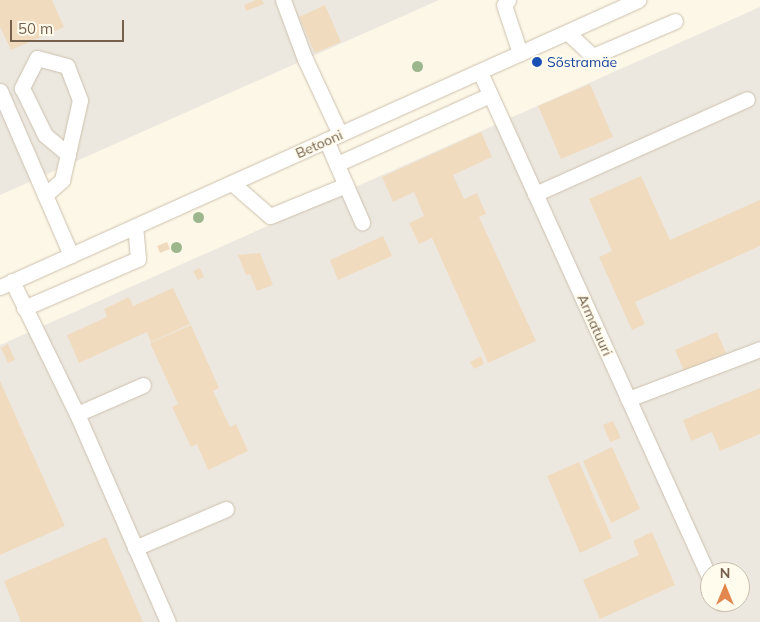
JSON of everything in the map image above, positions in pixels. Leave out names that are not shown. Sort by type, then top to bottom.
[{"type":"street","points":[[283,0],[333,137],[337,164],[362,222]]},
{"type":"street","points":[[508,0],[504,5],[520,53]]},
{"type":"street","name":"Betooni","points":[[6,284],[638,0]]},
{"type":"street","points":[[567,32],[593,56],[674,21]]},
{"type":"street","points":[[45,194],[62,180],[68,154],[80,100],[67,66],[37,58],[22,88],[45,135],[68,154]]},
{"type":"street","name":"Armatuuri","points":[[480,72],[702,562]]},
{"type":"street","points":[[0,91],[71,255]]},
{"type":"street","points":[[337,164],[490,95]]},
{"type":"street","points":[[535,194],[747,99]]},
{"type":"street","points":[[232,182],[270,216],[346,185]]},
{"type":"street","points":[[24,308],[138,259],[135,227]]},
{"type":"street","points":[[6,284],[24,308],[77,414],[168,622]]},
{"type":"street","points":[[628,399],[760,349]]},
{"type":"street","points":[[77,414],[143,385]]},
{"type":"street","points":[[135,548],[226,509]]},
{"type":"shaded area","points":[[0,0],[439,0],[0,195]]},
{"type":"shaded area","points":[[760,7],[760,622],[0,622],[0,345]]},
{"type":"building","points":[[0,0],[52,0],[64,27],[11,50],[0,27]]},
{"type":"building","points":[[256,0],[262,0],[264,4],[246,11],[244,5]]},
{"type":"building","points":[[325,5],[341,42],[315,53],[299,17]]},
{"type":"building","points":[[590,84],[613,137],[561,159],[538,106]]},
{"type":"building","points":[[481,132],[492,157],[453,175],[464,199],[477,193],[486,214],[479,217],[536,341],[488,363],[432,238],[419,244],[409,223],[424,216],[414,192],[393,202],[382,177]]},
{"type":"building","points":[[641,176],[670,240],[760,200],[760,246],[635,302],[645,324],[632,330],[599,257],[612,251],[589,199]]},
{"type":"building","points":[[383,236],[392,256],[338,280],[330,260]]},
{"type":"building","points":[[167,242],[170,249],[160,253],[157,246]]},
{"type":"building","points":[[260,253],[273,285],[257,291],[250,274],[246,275],[238,255]]},
{"type":"building","points":[[200,268],[204,277],[198,280],[193,271]]},
{"type":"building","points":[[173,288],[190,324],[151,342],[147,332],[79,363],[67,335],[107,317],[104,309],[129,297],[133,306]]},
{"type":"building","points":[[191,325],[219,388],[213,391],[230,427],[236,424],[248,451],[208,470],[197,444],[191,447],[172,407],[178,404],[150,343]]},
{"type":"building","points":[[717,332],[726,353],[684,371],[675,350]]},
{"type":"building","points":[[8,344],[15,360],[8,363],[1,348]]},
{"type":"building","points":[[481,356],[484,364],[474,369],[470,362]]},
{"type":"building","points":[[0,381],[65,526],[0,555]]},
{"type":"building","points":[[760,388],[760,434],[720,451],[712,432],[691,441],[683,420]]},
{"type":"building","points":[[613,421],[621,438],[610,442],[603,425]]},
{"type":"building","points":[[612,447],[640,509],[611,523],[583,461]]},
{"type":"building","points":[[579,462],[612,538],[580,553],[547,476]]},
{"type":"building","points":[[652,532],[675,585],[600,619],[583,580],[639,555],[633,541]]},
{"type":"building","points":[[106,537],[143,622],[21,622],[4,581]]},
{"type":"place","name":"Sõstramäe","points":[[537,62]]}]
